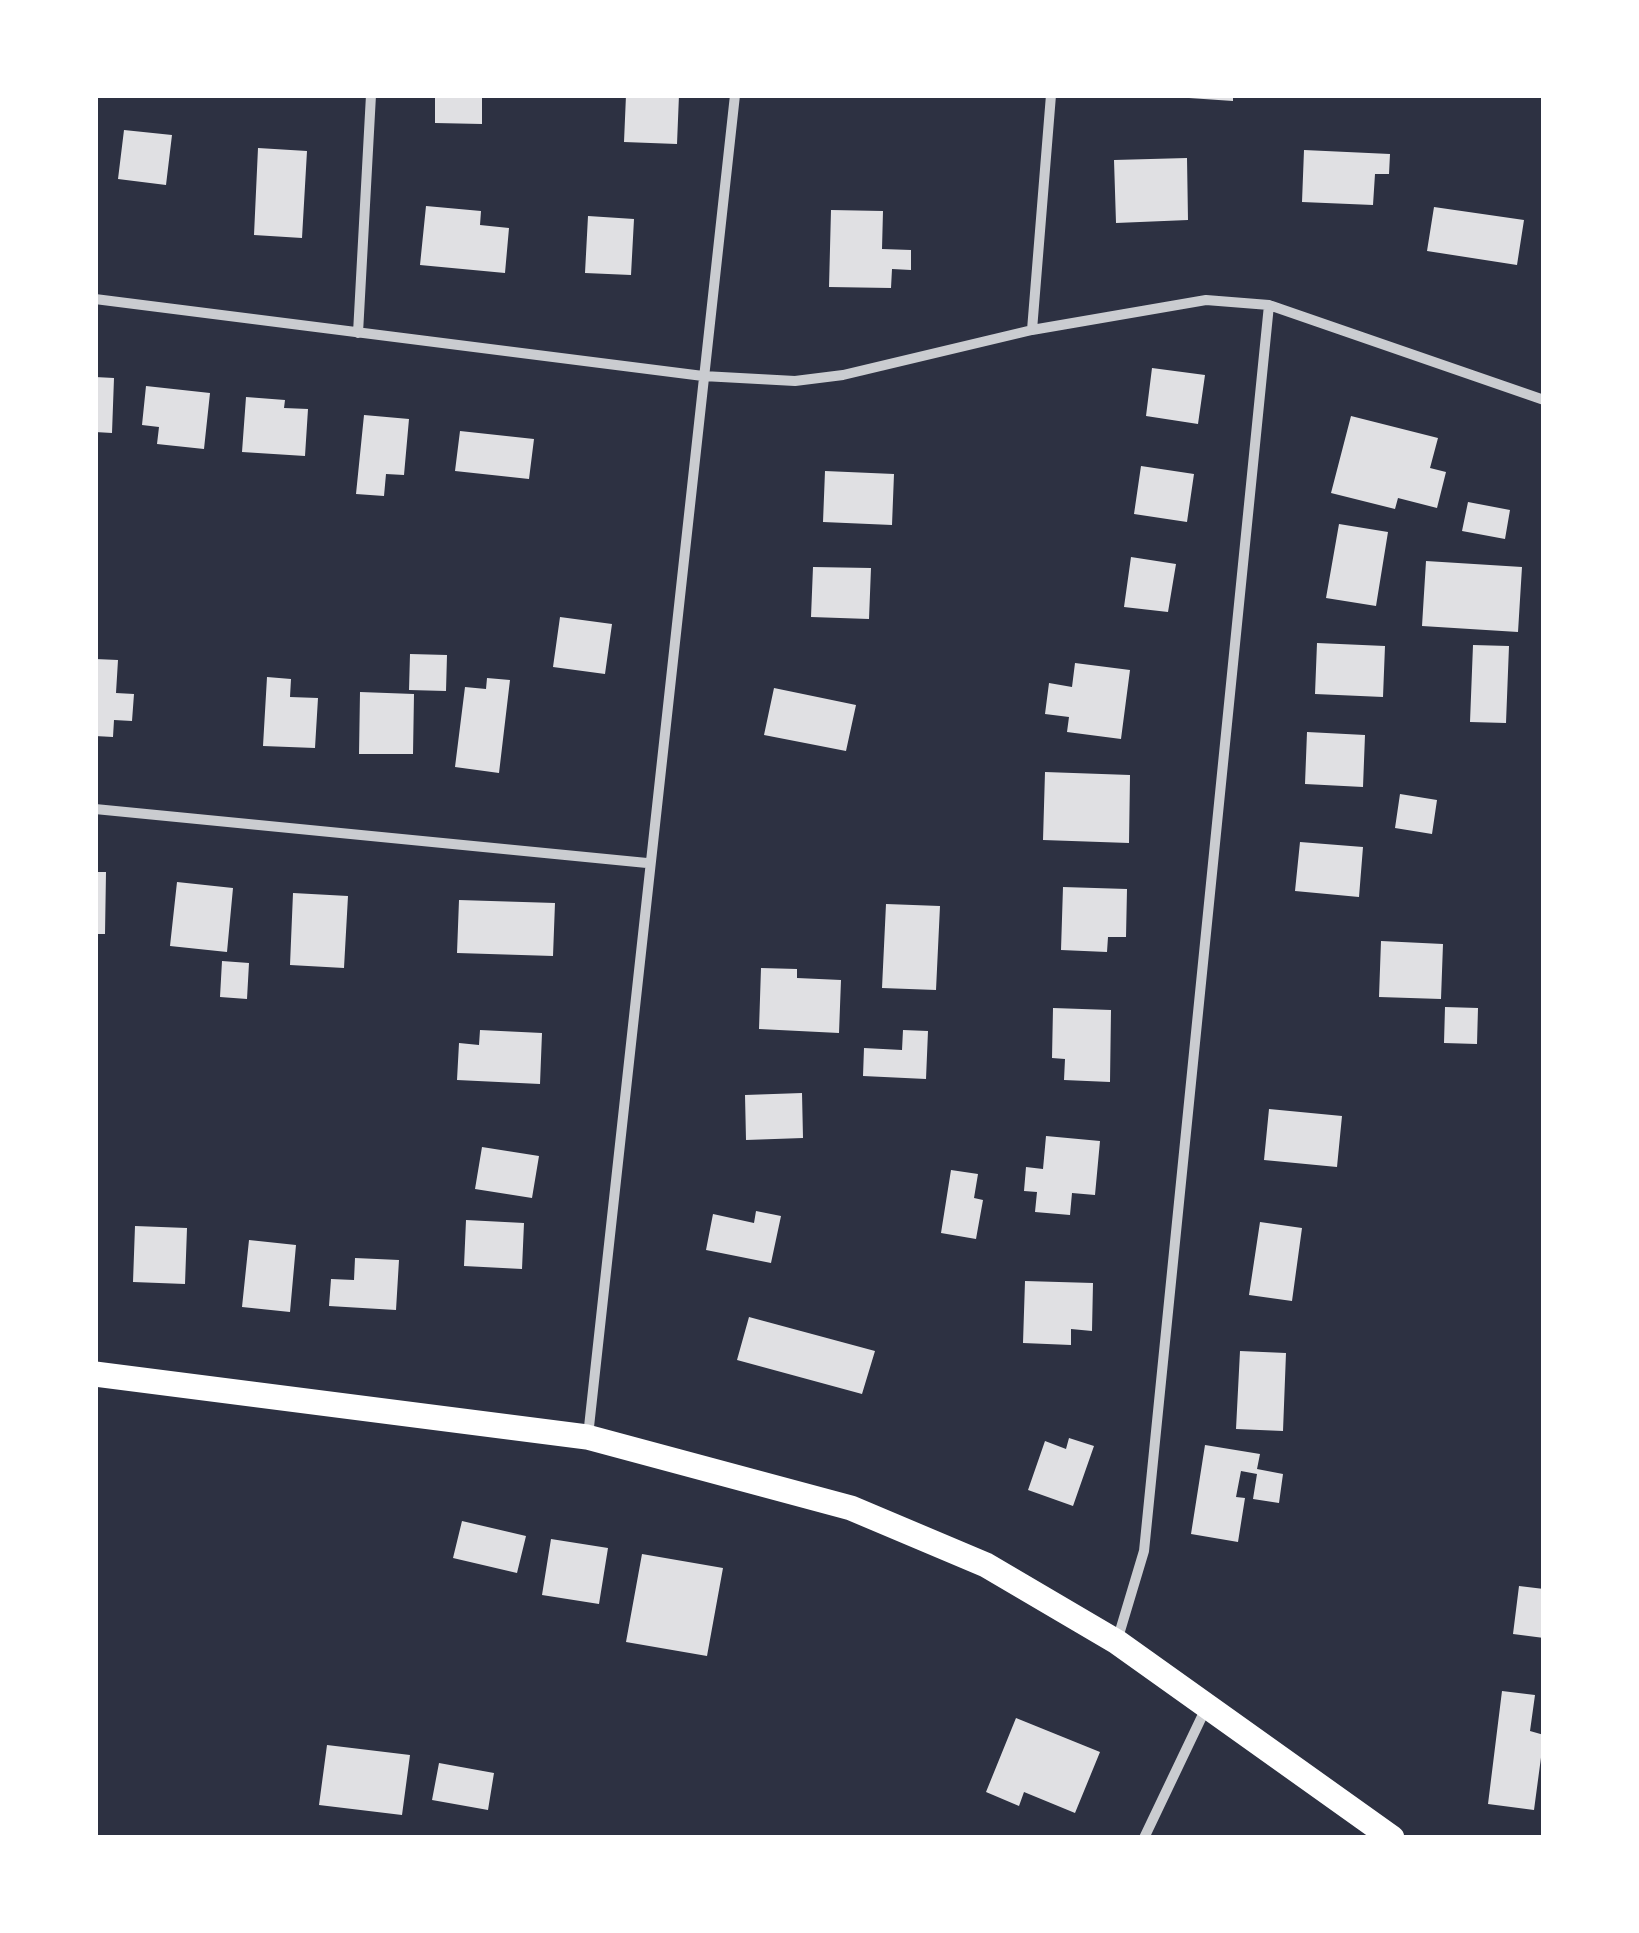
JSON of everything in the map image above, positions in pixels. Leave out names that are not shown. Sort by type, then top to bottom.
[{"type":"main road","points":[[95,1374],[588,1437],[851,1508],[986,1566],[1117,1642],[1392,1838]]},
{"type":"street","points":[[358,333],[371,95]]},
{"type":"street","points":[[588,1437],[734,95]]},
{"type":"street","points":[[1032,330],[1051,95]]},
{"type":"street","points":[[95,299],[703,376],[794,381],[827,377],[1032,330],[1206,300],[1269,305],[1544,401]]},
{"type":"street","points":[[1117,1642],[1144,1550],[1269,305]]},
{"type":"street","points":[[95,809],[648,863]]},
{"type":"street","points":[[1144,1838],[1207,1707]]},
{"type":"building","points":[[435,95],[482,95],[482,124],[435,123]]},
{"type":"building","points":[[626,95],[679,95],[677,144],[624,142]]},
{"type":"building","points":[[1233,95],[1233,101],[1189,98]]},
{"type":"building","points":[[124,130],[172,135],[166,185],[118,179]]},
{"type":"building","points":[[258,148],[307,151],[302,238],[254,235]]},
{"type":"building","points":[[1304,150],[1390,154],[1389,174],[1375,174],[1373,205],[1302,202]]},
{"type":"building","points":[[1187,158],[1188,220],[1116,223],[1114,160]]},
{"type":"building","points":[[426,206],[481,211],[480,225],[509,228],[505,273],[420,265]]},
{"type":"building","points":[[1434,207],[1524,220],[1517,265],[1427,251]]},
{"type":"building","points":[[831,210],[883,211],[882,249],[911,250],[911,270],[892,269],[891,288],[829,287]]},
{"type":"building","points":[[588,216],[634,219],[631,275],[585,273]]},
{"type":"building","points":[[1152,368],[1205,375],[1198,424],[1146,416]]},
{"type":"building","points":[[95,377],[114,378],[112,433],[95,432]]},
{"type":"building","points":[[146,386],[210,393],[204,449],[157,444],[159,427],[142,425]]},
{"type":"building","points":[[246,397],[285,400],[284,408],[308,409],[305,456],[242,452]]},
{"type":"building","points":[[364,415],[409,419],[404,475],[386,474],[384,496],[356,494]]},
{"type":"building","points":[[1351,416],[1438,438],[1430,468],[1446,472],[1437,508],[1398,498],[1395,509],[1331,493]]},
{"type":"building","points":[[460,431],[534,439],[529,479],[455,471]]},
{"type":"building","points":[[1141,466],[1194,474],[1187,522],[1134,514]]},
{"type":"building","points":[[825,471],[894,474],[892,525],[823,522]]},
{"type":"building","points":[[1468,502],[1510,510],[1505,539],[1462,531]]},
{"type":"building","points":[[1339,524],[1388,532],[1376,606],[1326,598]]},
{"type":"building","points":[[1131,557],[1176,564],[1168,612],[1124,607]]},
{"type":"building","points":[[1426,561],[1522,567],[1518,632],[1422,626]]},
{"type":"building","points":[[813,567],[871,568],[869,619],[811,617]]},
{"type":"building","points":[[560,617],[612,624],[605,674],[553,667]]},
{"type":"building","points":[[1317,643],[1385,646],[1383,697],[1315,694]]},
{"type":"building","points":[[1473,645],[1509,646],[1506,723],[1470,722]]},
{"type":"building","points":[[410,654],[447,655],[446,691],[409,690]]},
{"type":"building","points":[[95,659],[118,660],[116,693],[134,694],[132,721],[114,720],[113,737],[95,736]]},
{"type":"building","points":[[1075,663],[1130,670],[1121,739],[1067,732],[1069,717],[1045,714],[1049,683],[1072,687]]},
{"type":"building","points":[[267,677],[291,679],[290,697],[318,698],[315,748],[263,746]]},
{"type":"building","points":[[487,678],[510,680],[499,773],[455,767],[465,687],[486,689]]},
{"type":"building","points":[[774,688],[856,705],[846,751],[764,735]]},
{"type":"building","points":[[360,692],[414,694],[413,754],[359,754]]},
{"type":"building","points":[[1307,732],[1365,735],[1363,787],[1305,784]]},
{"type":"building","points":[[1045,772],[1130,775],[1129,843],[1043,840]]},
{"type":"building","points":[[1400,794],[1437,800],[1432,834],[1395,828]]},
{"type":"building","points":[[1300,842],[1363,847],[1359,897],[1295,891]]},
{"type":"building","points":[[95,872],[106,872],[105,934],[95,934]]},
{"type":"building","points":[[177,882],[233,888],[227,952],[170,946]]},
{"type":"building","points":[[1063,887],[1127,889],[1126,937],[1108,937],[1107,952],[1061,950]]},
{"type":"building","points":[[293,893],[348,896],[344,968],[290,965]]},
{"type":"building","points":[[459,900],[555,903],[553,956],[457,953]]},
{"type":"building","points":[[886,904],[940,906],[936,990],[882,988]]},
{"type":"building","points":[[1381,941],[1443,944],[1441,999],[1379,997]]},
{"type":"building","points":[[222,961],[249,963],[247,999],[220,997]]},
{"type":"building","points":[[761,968],[797,969],[797,978],[841,980],[839,1033],[759,1029]]},
{"type":"building","points":[[1445,1007],[1478,1008],[1477,1044],[1444,1043]]},
{"type":"building","points":[[1053,1008],[1111,1010],[1110,1082],[1064,1080],[1065,1059],[1052,1058]]},
{"type":"building","points":[[480,1030],[542,1033],[540,1084],[457,1080],[459,1043],[479,1045]]},
{"type":"building","points":[[903,1030],[928,1031],[926,1079],[863,1076],[864,1048],[902,1050]]},
{"type":"building","points":[[802,1093],[803,1138],[746,1140],[745,1095]]},
{"type":"building","points":[[1269,1109],[1342,1116],[1337,1167],[1264,1160]]},
{"type":"building","points":[[1046,1136],[1100,1141],[1095,1195],[1072,1193],[1070,1215],[1035,1212],[1037,1192],[1024,1191],[1026,1167],[1043,1169]]},
{"type":"building","points":[[482,1147],[539,1156],[532,1198],[475,1189]]},
{"type":"building","points":[[951,1170],[978,1174],[974,1198],[983,1200],[976,1239],[941,1233]]},
{"type":"building","points":[[756,1211],[781,1216],[771,1263],[706,1250],[713,1214],[754,1223]]},
{"type":"building","points":[[466,1220],[524,1223],[522,1269],[464,1266]]},
{"type":"building","points":[[1260,1222],[1302,1228],[1292,1301],[1249,1295]]},
{"type":"building","points":[[135,1226],[187,1228],[185,1284],[133,1282]]},
{"type":"building","points":[[249,1240],[296,1245],[290,1312],[242,1307]]},
{"type":"building","points":[[355,1258],[399,1260],[396,1310],[329,1306],[331,1279],[354,1280]]},
{"type":"building","points":[[1025,1281],[1093,1283],[1092,1331],[1071,1329],[1071,1345],[1023,1343]]},
{"type":"building","points":[[749,1317],[875,1351],[862,1394],[737,1360]]},
{"type":"building","points":[[1240,1351],[1286,1353],[1283,1431],[1236,1429]]},
{"type":"building","points":[[1069,1438],[1094,1446],[1073,1506],[1028,1490],[1045,1441],[1066,1449]]},
{"type":"building","points":[[1205,1445],[1260,1454],[1257,1469],[1283,1474],[1279,1503],[1253,1499],[1257,1474],[1241,1471],[1236,1497],[1245,1498],[1238,1542],[1191,1534]]},
{"type":"building","points":[[462,1521],[526,1536],[517,1573],[453,1558]]},
{"type":"building","points":[[551,1539],[608,1548],[599,1604],[542,1595]]},
{"type":"building","points":[[642,1554],[723,1568],[707,1656],[626,1642]]},
{"type":"building","points":[[1519,1586],[1544,1589],[1544,1638],[1513,1634]]},
{"type":"building","points":[[1502,1691],[1535,1695],[1530,1731],[1544,1735],[1534,1810],[1488,1804]]},
{"type":"building","points":[[1016,1718],[1100,1752],[1075,1813],[1024,1792],[1019,1806],[986,1792]]},
{"type":"building","points":[[327,1745],[410,1755],[402,1815],[319,1805]]},
{"type":"building","points":[[439,1763],[494,1773],[488,1810],[432,1800]]}]
